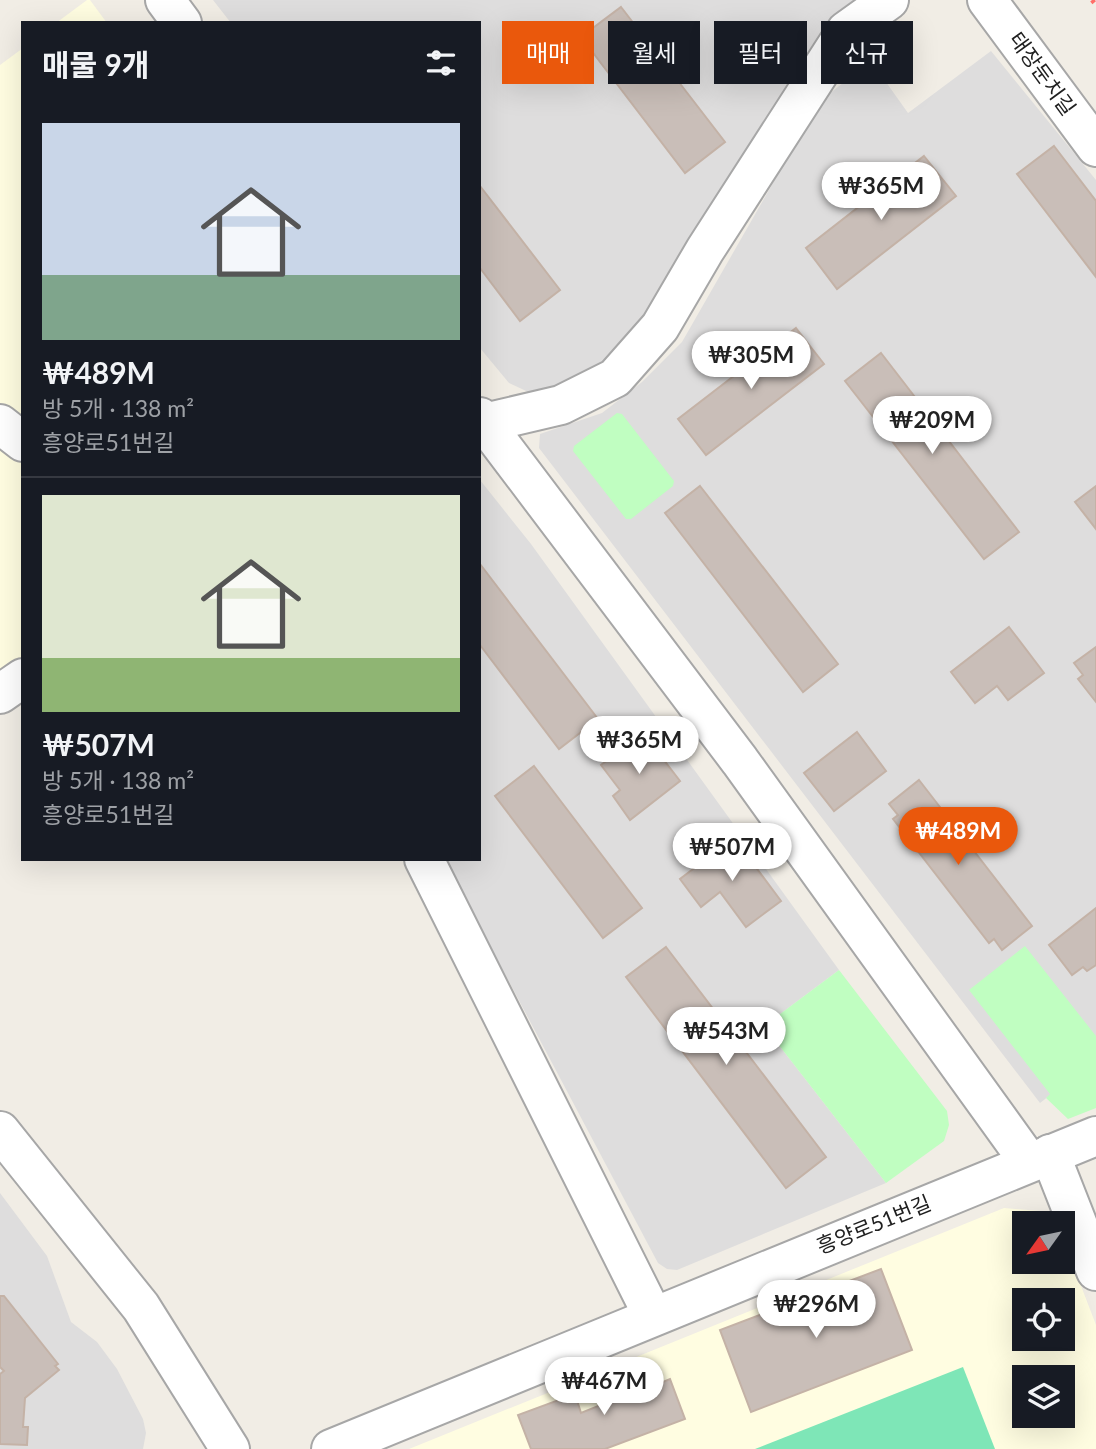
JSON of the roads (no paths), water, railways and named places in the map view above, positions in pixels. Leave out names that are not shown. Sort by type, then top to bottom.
[{"type":"street","points":[[164,0],[180,21]]},
{"type":"street","points":[[889,0],[846,31],[705,250],[660,327],[615,378],[561,405],[481,421],[1039,1158],[1096,1271]]},
{"type":"street","name":"태장둔치길","points":[[987,0],[1096,147]]},
{"type":"street","points":[[0,424],[21,440]]},
{"type":"street","points":[[0,694],[21,679]]},
{"type":"street","points":[[425,861],[653,1316]]},
{"type":"street","points":[[0,1131],[141,1307],[230,1449]]},
{"type":"street","name":"흥양로51번길","points":[[331,1449],[1096,1136]]}]
